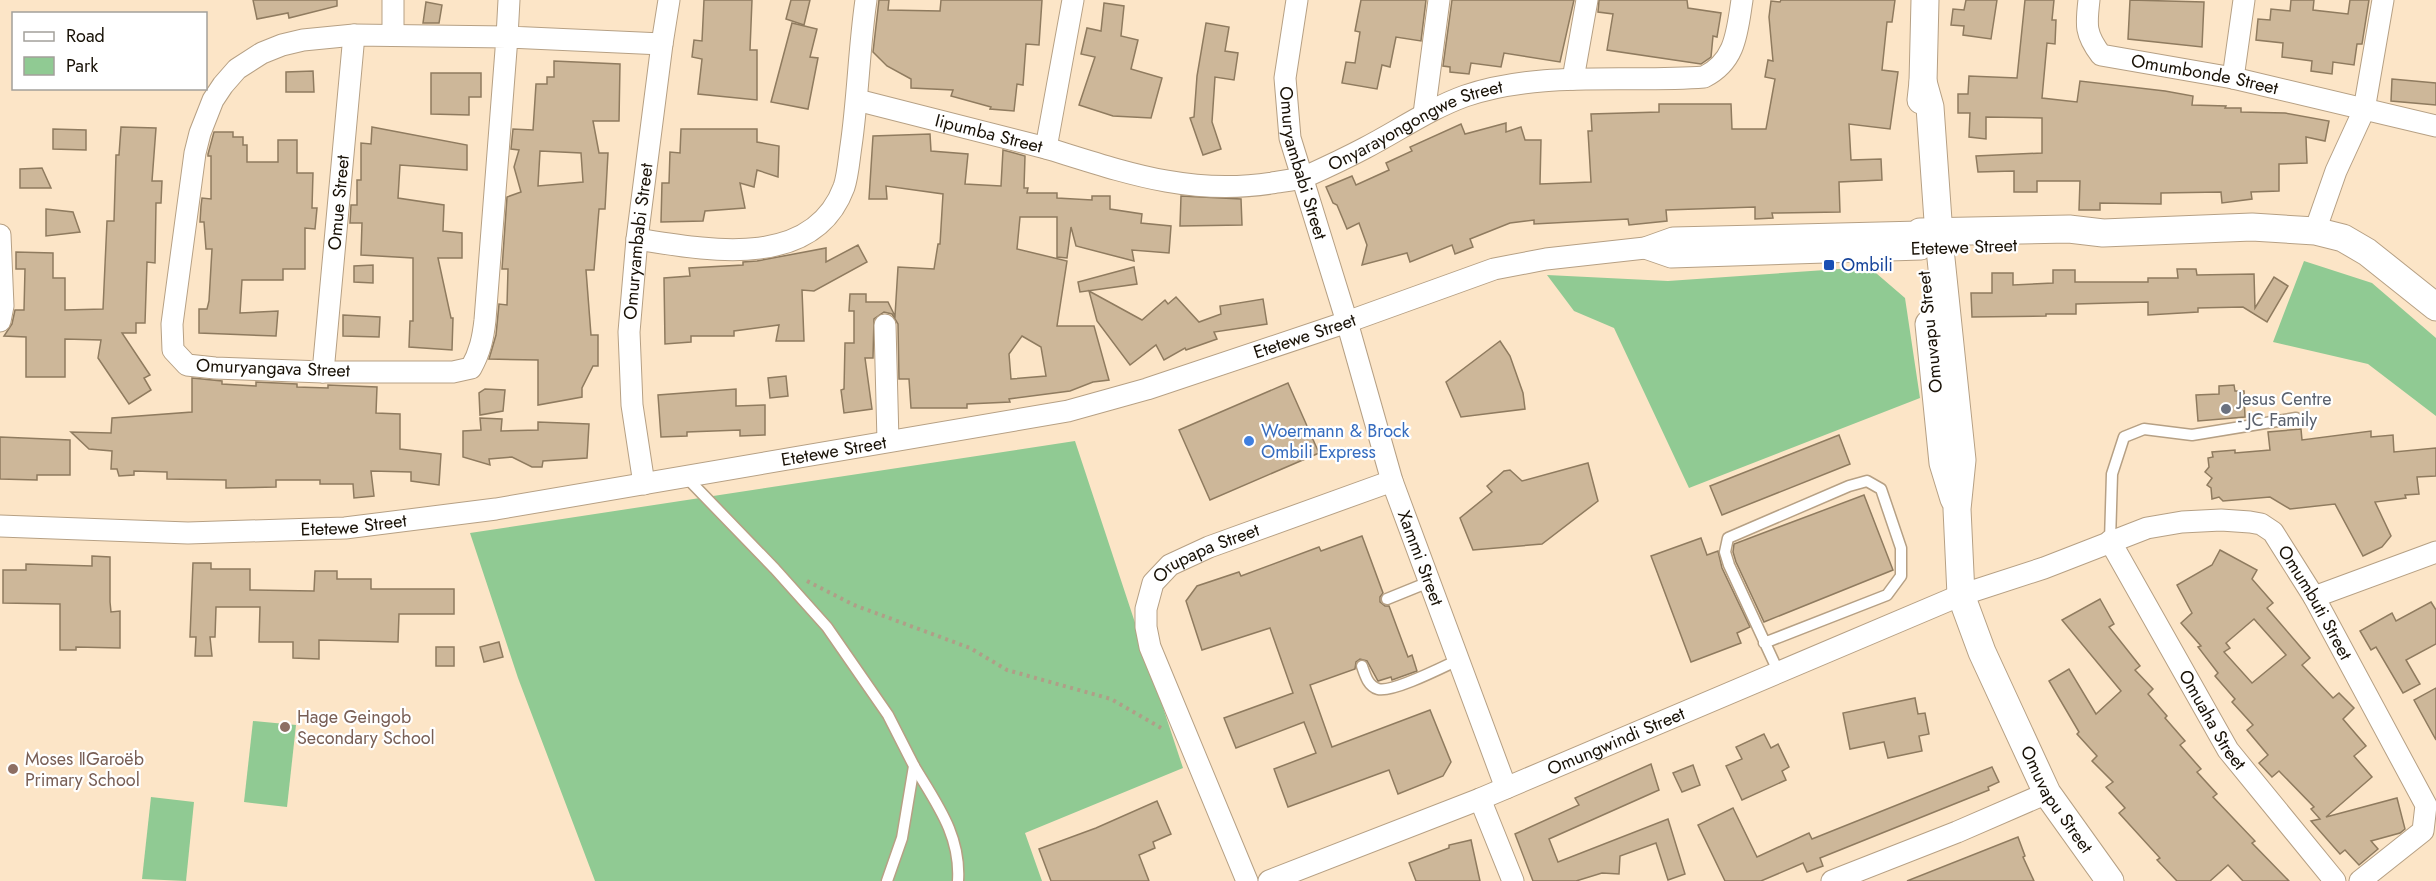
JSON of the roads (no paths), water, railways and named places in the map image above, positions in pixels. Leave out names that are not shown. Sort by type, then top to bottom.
[{"type":"street","points":[[393,0],[393,35]]},
{"type":"street","name":"Omuryangava Street","points":[[509,0],[507,37],[484,320],[479,355],[471,368],[453,372],[323,372],[187,365],[173,350],[172,324],[195,153],[213,100],[237,69],[262,53],[282,45],[303,40],[354,35],[507,37],[662,44]]},
{"type":"street","name":"Omuryambabi Street","points":[[644,484],[632,405],[629,332],[637,239],[669,0]]},
{"type":"street","points":[[637,239],[695,249],[756,249],[780,246],[816,228],[831,213],[844,186],[857,100],[866,0]]},
{"type":"street","name":"Iipumba Street","points":[[857,100],[1046,148],[1073,0]]},
{"type":"street","name":"Omuryambabi Street","points":[[1297,0],[1285,78],[1290,138],[1304,177],[1347,322]]},
{"type":"street","points":[[1424,114],[1439,0]]},
{"type":"street","points":[[1573,79],[1587,0]]},
{"type":"street","name":"Onyarayongongwe Street","points":[[1046,148],[1122,172],[1186,185],[1239,188],[1304,177],[1365,148],[1424,114],[1466,96],[1510,86],[1573,79],[1704,77],[1720,69],[1735,43],[1742,0]]},
{"type":"street","name":"Omuvapu Street","points":[[1925,0],[1923,82],[1930,107],[1930,240],[1962,460],[1957,509],[1961,595],[1982,652],[2047,793],[2110,881]]},
{"type":"street","name":"Omumbonde Street","points":[[2089,0],[2086,25],[2092,42],[2102,55],[2233,78],[2436,126]]},
{"type":"street","points":[[2233,78],[2244,0]]},
{"type":"street","points":[[2315,231],[2336,171],[2364,110],[2383,0]]},
{"type":"street","name":"Omue Street","points":[[323,372],[354,35]]},
{"type":"street","name":"Etetewe Street","points":[[0,526],[188,533],[345,528],[496,509],[644,484],[1068,411],[1147,389],[1347,322],[1494,269],[1546,259],[1645,248],[1671,257],[1930,240],[2070,242],[2103,233],[2252,227],[2315,231],[2343,238],[2367,252],[2436,307]]},
{"type":"street","points":[[0,235],[3,306],[0,321]]},
{"type":"street","name":"Xammi Street","points":[[1347,322],[1392,481],[1506,788]]},
{"type":"street","points":[[885,325],[888,441]]},
{"type":"street","name":"Orupapa Street","points":[[1247,881],[1150,647],[1146,627],[1146,609],[1153,583],[1170,565],[1209,548],[1392,481]]},
{"type":"street","name":"Omumbuti Street","points":[[1961,595],[2044,568],[2147,528],[2182,522],[2221,520],[2261,524],[2273,532],[2314,597],[2426,805],[2423,831],[2360,881]]},
{"type":"street","name":"Omuaha Street","points":[[2110,541],[2228,750],[2335,881]]},
{"type":"street","points":[[2314,597],[2436,552]]},
{"type":"street","name":"Omungwindi Street","points":[[1269,881],[1480,799],[1961,595]]},
{"type":"street","points":[[1832,881],[1957,832],[2047,793]]},
{"type":"street","points":[[1480,799],[1513,881]]},
{"type":"lane","points":[[2110,541],[2112,474],[2124,437],[2144,429],[2192,435],[2296,418]]},
{"type":"lane","points":[[685,477],[775,569],[833,637],[888,715],[914,766],[952,831],[959,868],[958,881]]},
{"type":"lane","points":[[1764,644],[1887,595],[1901,576],[1901,548],[1881,489],[1867,481],[1849,486],[1728,538],[1725,552],[1729,565],[1764,644],[1778,671]]},
{"type":"lane","points":[[1387,599],[1429,582]]},
{"type":"lane","points":[[1362,666],[1370,685],[1379,689],[1389,689],[1458,660]]},
{"type":"lane","points":[[887,881],[902,838],[914,766]]},
{"type":"place","name":"Ombili","points":[[1829,265]]},
{"type":"place","name":"Jesus Centre - JC Family","points":[[2226,409]]},
{"type":"place","name":"Woermann & Brock Ombili Express","points":[[1249,441]]},
{"type":"place","name":"Hage Geingob Secondary School","points":[[285,727]]},
{"type":"place","name":"Moses ǁGaroëb Primary School","points":[[13,769]]}]
